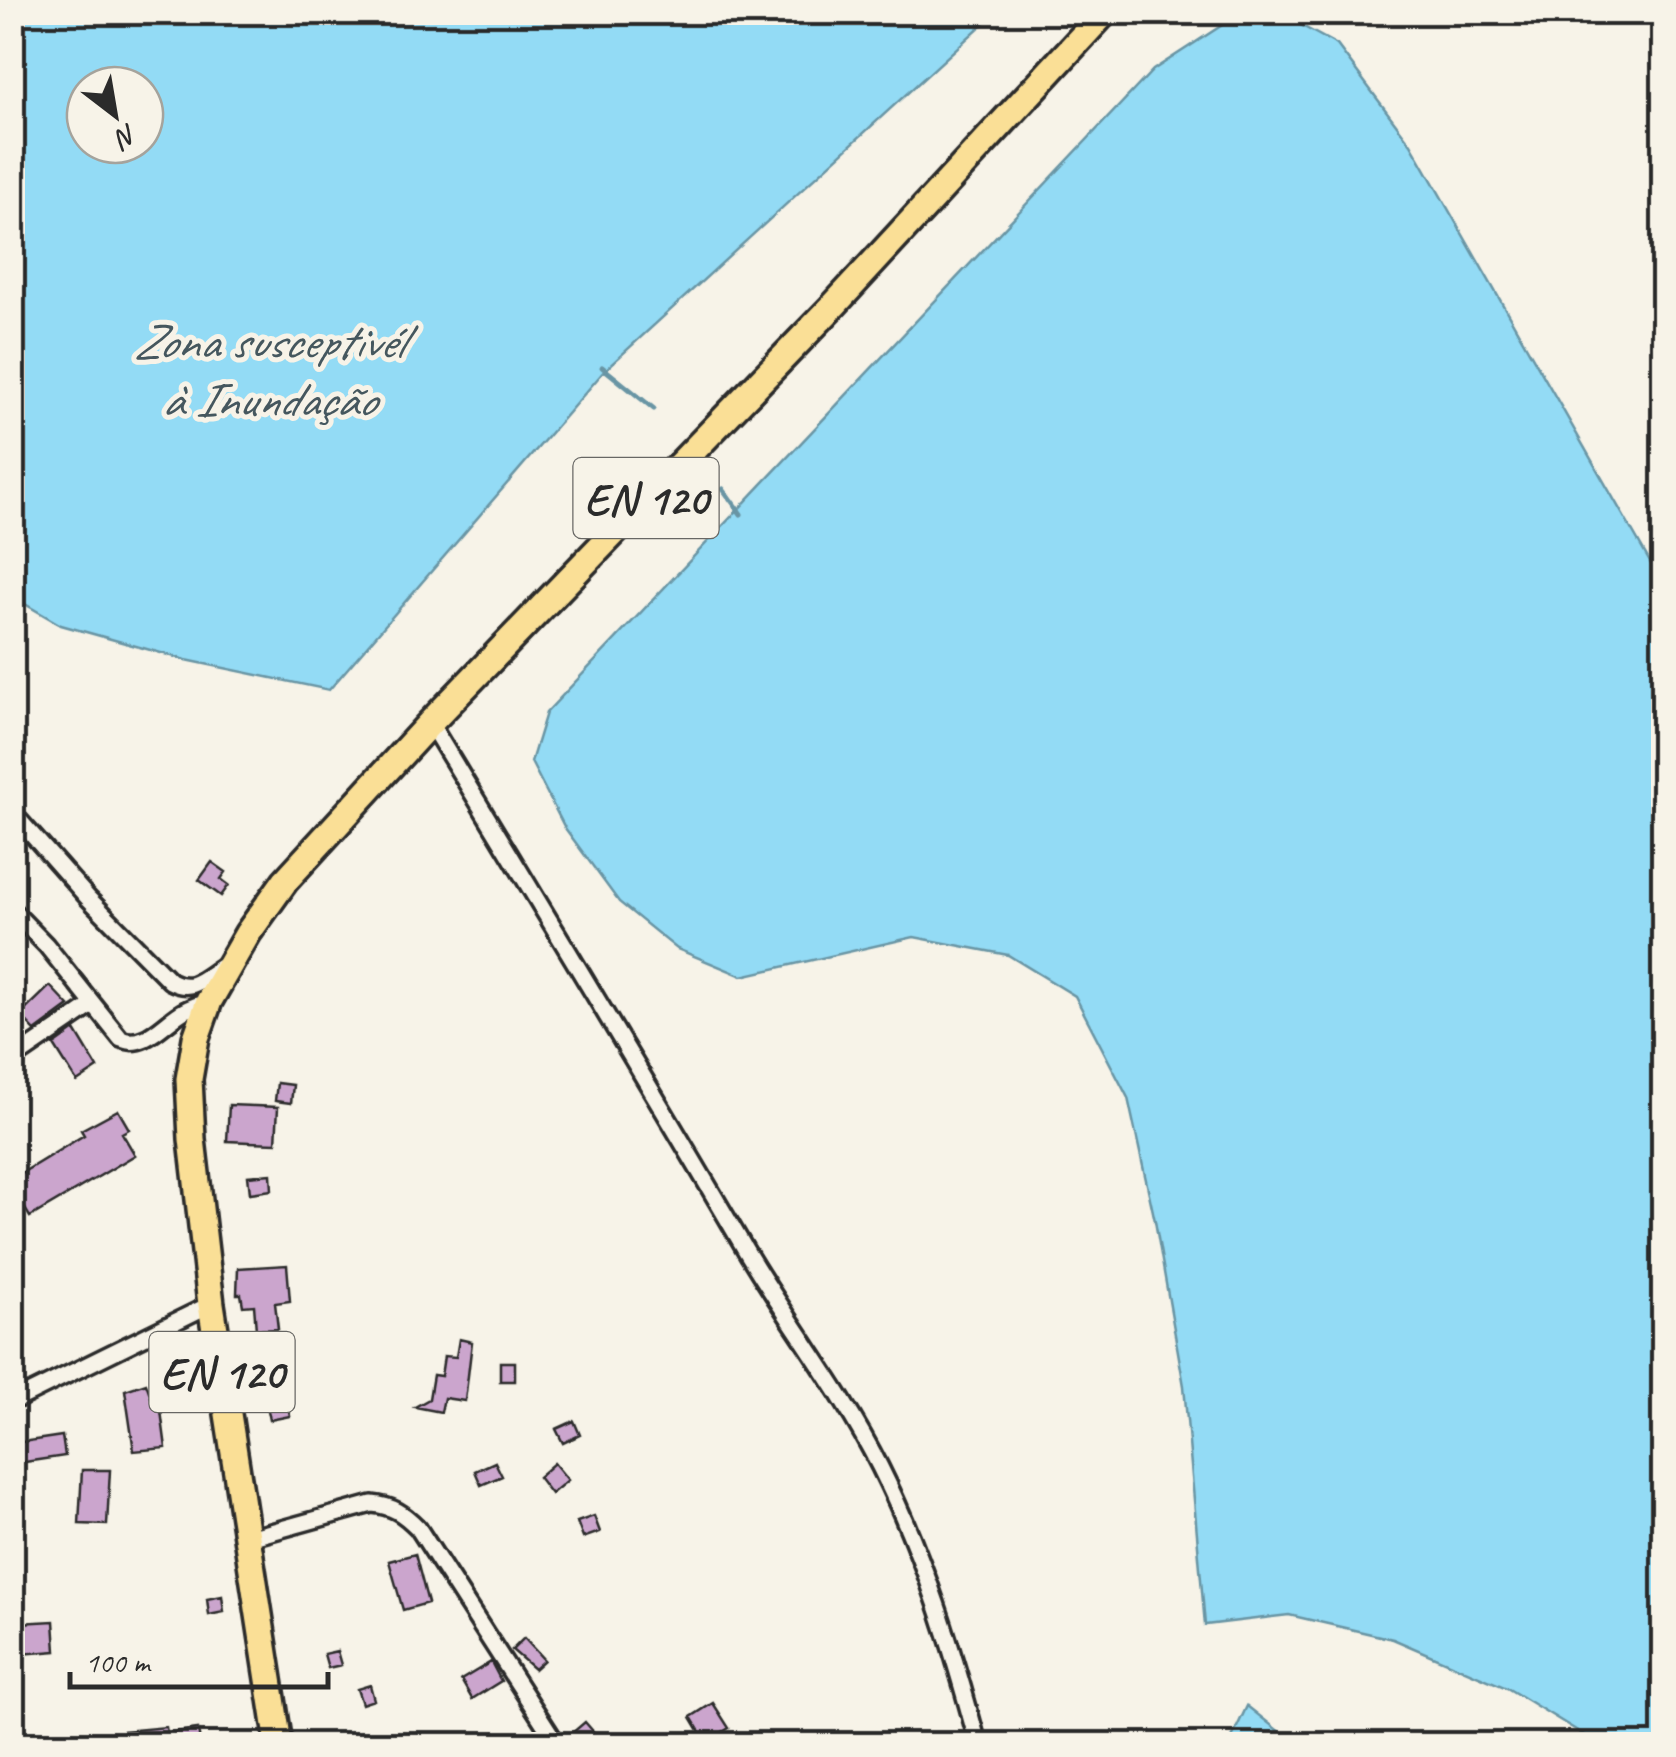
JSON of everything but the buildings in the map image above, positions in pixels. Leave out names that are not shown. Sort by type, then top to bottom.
[{"type":"main road","name":"EN 120","points":[[279,1744],[211,1304],[192,1140],[189,1079],[196,1038],[209,1001],[230,962],[286,882],[430,723],[834,305],[1105,12]]},
{"type":"street","points":[[430,723],[750,1258],[879,1464],[907,1524],[942,1620],[978,1744]]},
{"type":"street","points":[[12,812],[88,898],[170,981],[181,987],[190,986],[230,962]]},
{"type":"street","points":[[12,910],[46,945],[121,1039],[132,1044],[141,1041],[185,1010],[209,1001]]},
{"type":"street","points":[[12,1060],[92,1006]]},
{"type":"street","points":[[12,1402],[211,1304]]},
{"type":"street","points":[[250,1538],[372,1504],[402,1512],[418,1528],[558,1744]]},
{"type":"water","name":"Zona susceptivél à Inundação","points":[[13,12],[995,12],[605,370],[329,690],[186,660],[61,625],[13,597]]},
{"type":"water","points":[[1282,15],[1337,45],[1411,144],[1663,585],[1663,1744],[1599,1744],[1507,1688],[1393,1639],[1289,1615],[1205,1625],[1184,1386],[1155,1221],[1128,1098],[1075,996],[1008,955],[914,937],[742,976],[677,949],[619,902],[565,828],[531,762],[546,713],[1153,70],[1227,22]]},
{"type":"water","points":[[1247,1706],[1295,1744],[1229,1744]]},
{"type":"waterway","points":[[602,367],[654,409]]},
{"type":"waterway","points":[[723,489],[741,514]]}]
